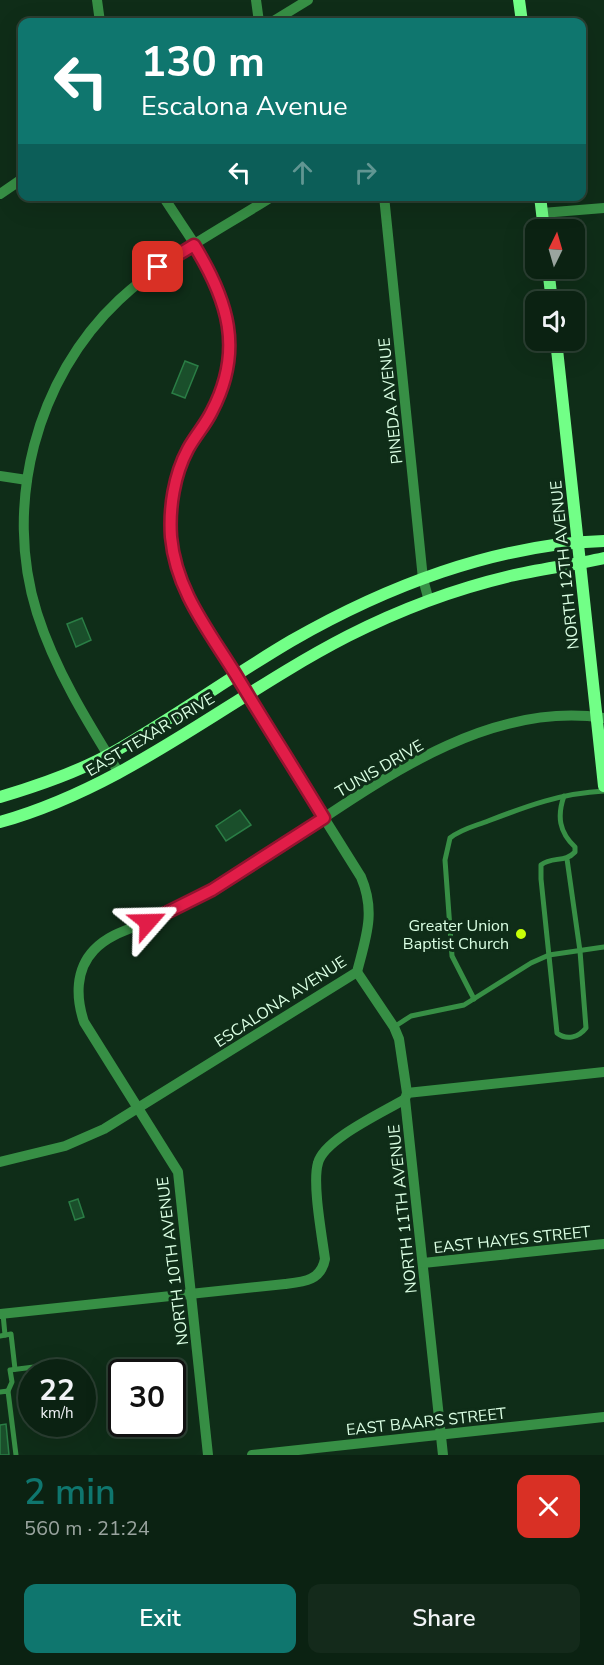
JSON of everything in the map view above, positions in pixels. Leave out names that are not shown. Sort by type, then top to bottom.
[{"type":"street","points":[[97,0],[99,18]]},
{"type":"street","points":[[256,0],[258,18]]},
{"type":"street","points":[[279,18],[308,0]]},
{"type":"street","points":[[519,0],[521,18]]},
{"type":"street","points":[[0,194],[18,182]]},
{"type":"street","name":"ESCALONA AVENUE","points":[[0,1162],[75,1142],[139,1110],[357,972],[370,922],[369,900],[361,877],[247,695],[187,594],[177,571],[171,535],[171,514],[180,469],[221,391],[230,352],[228,322],[220,292],[166,201]]},
{"type":"street","points":[[120,774],[63,676],[37,613],[24,547],[27,480],[35,443],[50,399],[81,345],[111,309],[138,283],[265,201]]},
{"type":"street","name":"PINEDA AVENUE","points":[[385,201],[423,579],[429,601]]},
{"type":"street","points":[[541,201],[543,219]]},
{"type":"street","points":[[542,213],[604,208]]},
{"type":"street","name":"NORTH 12TH AVENUE","points":[[557,351],[580,563],[600,717],[604,786]]},
{"type":"street","points":[[0,476],[27,480]]},
{"type":"street","name":"EAST TEXAR DRIVE","points":[[0,797],[53,779],[108,755],[236,675],[330,620],[423,579],[510,553],[578,540],[604,541]]},
{"type":"street","name":"EAST TEXAR DRIVE","points":[[0,822],[61,801],[120,774],[349,635],[429,601],[509,576],[604,558]]},
{"type":"street","name":"TUNIS DRIVE","points":[[139,1110],[84,1022],[78,998],[81,974],[86,960],[93,951],[112,936],[168,913],[212,890],[405,768],[474,735],[534,717],[557,714],[600,717]]},
{"type":"street","name":"NORTH 11TH AVENUE","points":[[357,972],[394,1027],[399,1039],[443,1455]]},
{"type":"street","points":[[1,1314],[285,1284],[315,1278],[324,1264],[316,1173],[324,1150],[406,1096],[604,1072]]},
{"type":"street","name":"NORTH 10TH AVENUE","points":[[139,1110],[178,1172],[208,1455]]},
{"type":"street","name":"EAST HAYES STREET","points":[[423,1263],[604,1244]]},
{"type":"street","name":"EAST BAARS STREET","points":[[252,1455],[604,1417]]},
{"type":"lane","points":[[474,999],[452,956],[445,852],[450,838],[536,802],[604,791]]},
{"type":"lane","points":[[564,796],[560,810],[560,824],[566,839],[575,849],[567,859],[546,861],[541,865],[557,1033],[571,1037],[581,1035],[586,1028],[580,951],[567,859]]},
{"type":"lane","points":[[394,1027],[411,1016],[464,1005],[549,955],[604,947]]},
{"type":"lane","points":[[1,1314],[3,1335],[11,1335],[15,1369]]},
{"type":"lane","points":[[16,1455],[8,1391],[12,1382],[10,1370],[18,1369]]},
{"type":"lane","points":[[0,1392],[8,1391]]},
{"type":"building","points":[[185,361],[198,366],[185,398],[172,393]]},
{"type":"building","points":[[82,618],[91,640],[76,647],[67,624]]},
{"type":"building","points":[[240,810],[251,825],[226,841],[216,826]]},
{"type":"building","points":[[78,1199],[84,1217],[75,1220],[69,1202]]},
{"type":"building","points":[[6,1424],[9,1455],[0,1455],[0,1425]]},
{"type":"place","name":"Greater Union Baptist Church","points":[[521,934]]},
{"type":"route","points":[[148,922],[212,890],[324,818],[197,615],[177,571],[171,535],[174,491],[187,451],[210,415],[221,391],[230,352],[229,332],[220,292],[194,245],[158,267]]}]
